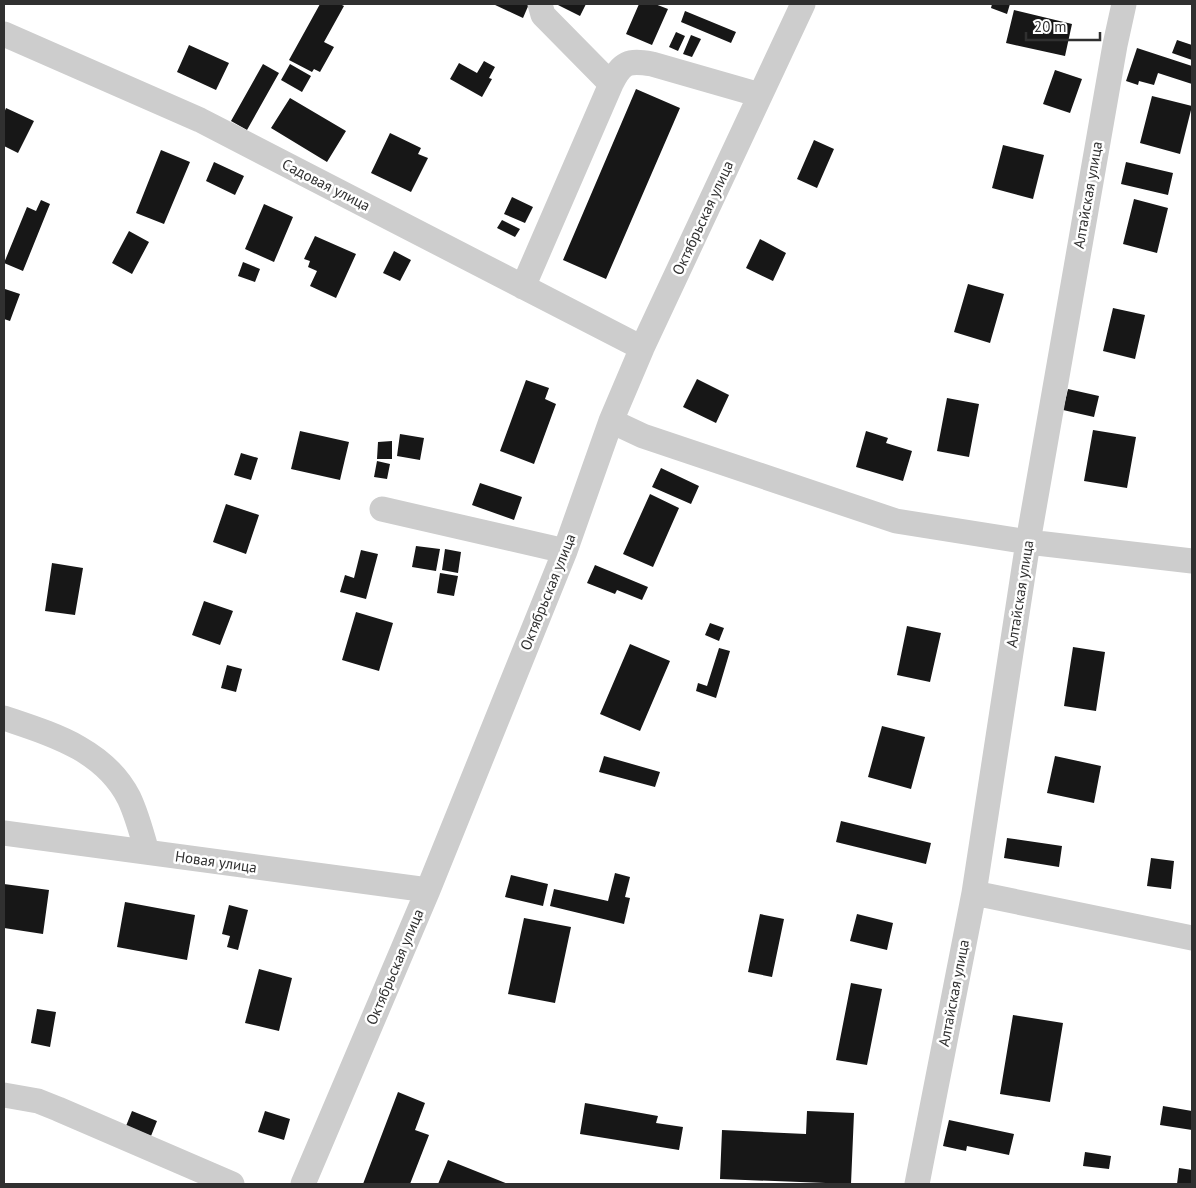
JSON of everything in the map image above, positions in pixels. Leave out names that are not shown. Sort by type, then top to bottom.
[{"type":"street","points":[[540,4],[544,15],[611,84]]},
{"type":"street","name":"Октябрьская улица","points":[[303,1184],[428,890],[565,551],[612,421],[642,348],[803,4]]},
{"type":"street","name":"Алтайская улица","points":[[917,1184],[974,894],[1028,542],[1114,45],[1124,4]]},
{"type":"street","name":"Садовая улица","points":[[4,34],[200,120],[642,348]]},
{"type":"street","points":[[523,287],[611,84],[622,66],[630,62],[652,64],[760,95]]},
{"type":"street","points":[[612,421],[643,436],[896,521],[1028,542],[1192,561]]},
{"type":"street","points":[[382,509],[565,551]]},
{"type":"street","points":[[4,718],[69,742],[100,763],[117,779],[129,798],[147,852]]},
{"type":"street","name":"Новая улица","points":[[4,834],[428,890]]},
{"type":"street","points":[[974,894],[1192,938]]},
{"type":"street","points":[[4,1095],[38,1101],[58,1108],[232,1184]]},
{"type":"building","points":[[320,4],[340,4],[344,6],[324,42],[334,47],[320,72],[314,69],[312,72],[289,60]]},
{"type":"building","points":[[493,4],[529,4],[523,18]]},
{"type":"building","points":[[556,4],[586,4],[580,16]]},
{"type":"building","points":[[639,4],[655,4],[668,9],[652,45],[626,34]]},
{"type":"building","points":[[992,4],[1010,4],[1007,14],[991,8]]},
{"type":"building","points":[[1014,10],[1072,24],[1065,56],[1006,43]]},
{"type":"building","points":[[685,11],[736,32],[731,43],[681,22]]},
{"type":"building","points":[[676,32],[685,36],[678,51],[669,47]]},
{"type":"building","points":[[691,35],[701,39],[692,57],[683,54]]},
{"type":"building","points":[[1177,40],[1192,45],[1192,60],[1172,53]]},
{"type":"building","points":[[189,45],[229,63],[216,90],[177,72]]},
{"type":"building","points":[[1137,48],[1192,66],[1192,84],[1158,73],[1154,85],[1139,81],[1138,85],[1126,81]]},
{"type":"building","points":[[484,61],[495,67],[489,78],[492,79],[482,97],[450,79],[459,63],[477,73]]},
{"type":"building","points":[[263,64],[279,73],[247,130],[231,121]]},
{"type":"building","points":[[290,64],[311,76],[302,92],[281,80]]},
{"type":"building","points":[[1055,70],[1082,79],[1070,113],[1043,104]]},
{"type":"building","points":[[636,89],[680,108],[606,279],[563,260]]},
{"type":"building","points":[[1152,96],[1192,106],[1180,154],[1140,143]]},
{"type":"building","points":[[290,98],[346,131],[327,162],[271,128]]},
{"type":"building","points":[[6,108],[34,121],[18,153],[4,146],[4,113]]},
{"type":"building","points":[[390,133],[421,148],[418,154],[428,158],[411,192],[371,173]]},
{"type":"building","points":[[814,140],[834,149],[817,188],[797,179]]},
{"type":"building","points":[[1003,145],[1044,155],[1033,199],[992,188]]},
{"type":"building","points":[[161,150],[190,162],[164,224],[136,213]]},
{"type":"building","points":[[214,162],[244,176],[235,195],[206,181]]},
{"type":"building","points":[[1126,162],[1173,173],[1168,195],[1121,184]]},
{"type":"building","points":[[512,197],[533,207],[525,223],[504,214]]},
{"type":"building","points":[[1134,199],[1168,208],[1157,253],[1123,244]]},
{"type":"building","points":[[41,200],[50,204],[23,271],[4,263],[27,207],[36,211]]},
{"type":"building","points":[[264,204],[293,217],[274,262],[245,249]]},
{"type":"building","points":[[502,220],[520,229],[515,237],[497,228]]},
{"type":"building","points":[[129,231],[149,242],[132,274],[112,263]]},
{"type":"building","points":[[315,236],[356,254],[336,298],[310,286],[317,271],[308,267],[310,261],[304,259]]},
{"type":"building","points":[[760,239],[786,253],[773,281],[746,268]]},
{"type":"building","points":[[394,251],[411,260],[400,281],[383,273]]},
{"type":"building","points":[[243,262],[260,269],[255,282],[238,276]]},
{"type":"building","points":[[968,284],[1004,294],[990,343],[954,332]]},
{"type":"building","points":[[5,289],[20,294],[10,321],[4,319]]},
{"type":"building","points":[[1113,308],[1145,315],[1135,359],[1103,351]]},
{"type":"building","points":[[697,379],[729,395],[716,423],[683,407]]},
{"type":"building","points":[[526,380],[549,388],[545,399],[556,404],[534,464],[500,451]]},
{"type":"building","points":[[1068,389],[1099,396],[1094,417],[1063,410]]},
{"type":"building","points":[[947,398],[979,404],[969,457],[937,451]]},
{"type":"building","points":[[1093,430],[1136,437],[1127,488],[1084,481]]},
{"type":"building","points":[[300,431],[349,442],[340,480],[291,469]]},
{"type":"building","points":[[866,431],[888,438],[886,443],[912,451],[903,481],[856,467]]},
{"type":"building","points":[[400,434],[424,438],[420,460],[397,456]]},
{"type":"building","points":[[392,441],[392,459],[377,459],[378,442]]},
{"type":"building","points":[[241,453],[258,458],[251,480],[234,475]]},
{"type":"building","points":[[377,461],[390,464],[387,479],[374,477]]},
{"type":"building","points":[[661,468],[699,486],[691,504],[652,487]]},
{"type":"building","points":[[480,483],[522,497],[514,520],[472,505]]},
{"type":"building","points":[[650,494],[679,508],[653,567],[623,554]]},
{"type":"building","points":[[226,504],[259,515],[246,554],[213,542]]},
{"type":"building","points":[[416,546],[440,549],[436,571],[412,567]]},
{"type":"building","points":[[445,549],[461,552],[458,573],[442,570]]},
{"type":"building","points":[[361,550],[378,554],[366,599],[340,592],[345,575],[354,578]]},
{"type":"building","points":[[52,563],[83,568],[75,615],[45,611]]},
{"type":"building","points":[[595,565],[648,587],[642,600],[617,590],[615,594],[587,583]]},
{"type":"building","points":[[440,573],[458,576],[454,596],[437,593]]},
{"type":"building","points":[[204,601],[233,611],[220,645],[192,635]]},
{"type":"building","points":[[356,612],[393,623],[379,671],[342,660]]},
{"type":"building","points":[[710,623],[724,628],[719,641],[705,635]]},
{"type":"building","points":[[907,626],[941,633],[930,682],[897,675]]},
{"type":"building","points":[[630,644],[670,661],[640,731],[600,714]]},
{"type":"building","points":[[1073,647],[1105,652],[1096,711],[1064,706]]},
{"type":"building","points":[[719,648],[730,651],[716,698],[696,691],[698,683],[707,686]]},
{"type":"building","points":[[227,665],[242,669],[236,692],[221,688]]},
{"type":"building","points":[[882,726],[925,737],[911,789],[868,777]]},
{"type":"building","points":[[604,756],[660,772],[655,787],[599,772]]},
{"type":"building","points":[[1055,756],[1101,766],[1094,803],[1047,793]]},
{"type":"building","points":[[841,821],[931,843],[926,864],[836,842]]},
{"type":"building","points":[[1007,838],[1062,846],[1059,867],[1004,858]]},
{"type":"building","points":[[1151,858],[1174,861],[1171,889],[1147,886]]},
{"type":"building","points":[[615,873],[630,877],[625,897],[630,898],[624,924],[550,906],[554,889],[608,901]]},
{"type":"building","points":[[511,875],[548,884],[543,906],[505,897]]},
{"type":"building","points":[[4,884],[49,890],[43,934],[4,928]]},
{"type":"building","points":[[125,902],[195,915],[187,960],[117,947]]},
{"type":"building","points":[[229,905],[248,910],[238,950],[227,947],[230,936],[222,934]]},
{"type":"building","points":[[760,914],[784,919],[772,977],[748,972]]},
{"type":"building","points":[[857,914],[893,923],[887,950],[850,941]]},
{"type":"building","points":[[524,918],[571,927],[555,1003],[508,994]]},
{"type":"building","points":[[259,969],[292,978],[279,1031],[245,1023]]},
{"type":"building","points":[[851,983],[882,989],[867,1065],[836,1060]]},
{"type":"building","points":[[37,1009],[56,1012],[50,1047],[31,1043]]},
{"type":"building","points":[[1013,1015],[1063,1023],[1050,1102],[1000,1094]]},
{"type":"building","points":[[398,1092],[425,1103],[415,1130],[429,1135],[410,1184],[363,1184]]},
{"type":"building","points":[[585,1103],[658,1116],[656,1123],[683,1127],[679,1150],[580,1134]]},
{"type":"building","points":[[1163,1106],[1192,1111],[1192,1130],[1160,1125]]},
{"type":"building","points":[[132,1111],[157,1121],[151,1136],[126,1126]]},
{"type":"building","points":[[265,1111],[290,1119],[284,1140],[258,1132]]},
{"type":"building","points":[[807,1111],[854,1113],[851,1184],[720,1179],[722,1130],[806,1134]]},
{"type":"building","points":[[949,1120],[1014,1134],[1009,1155],[967,1146],[966,1151],[943,1146]]},
{"type":"building","points":[[1085,1152],[1111,1156],[1109,1169],[1083,1166]]},
{"type":"building","points":[[448,1160],[508,1184],[438,1184]]},
{"type":"building","points":[[1179,1168],[1192,1170],[1192,1184],[1177,1184]]}]
